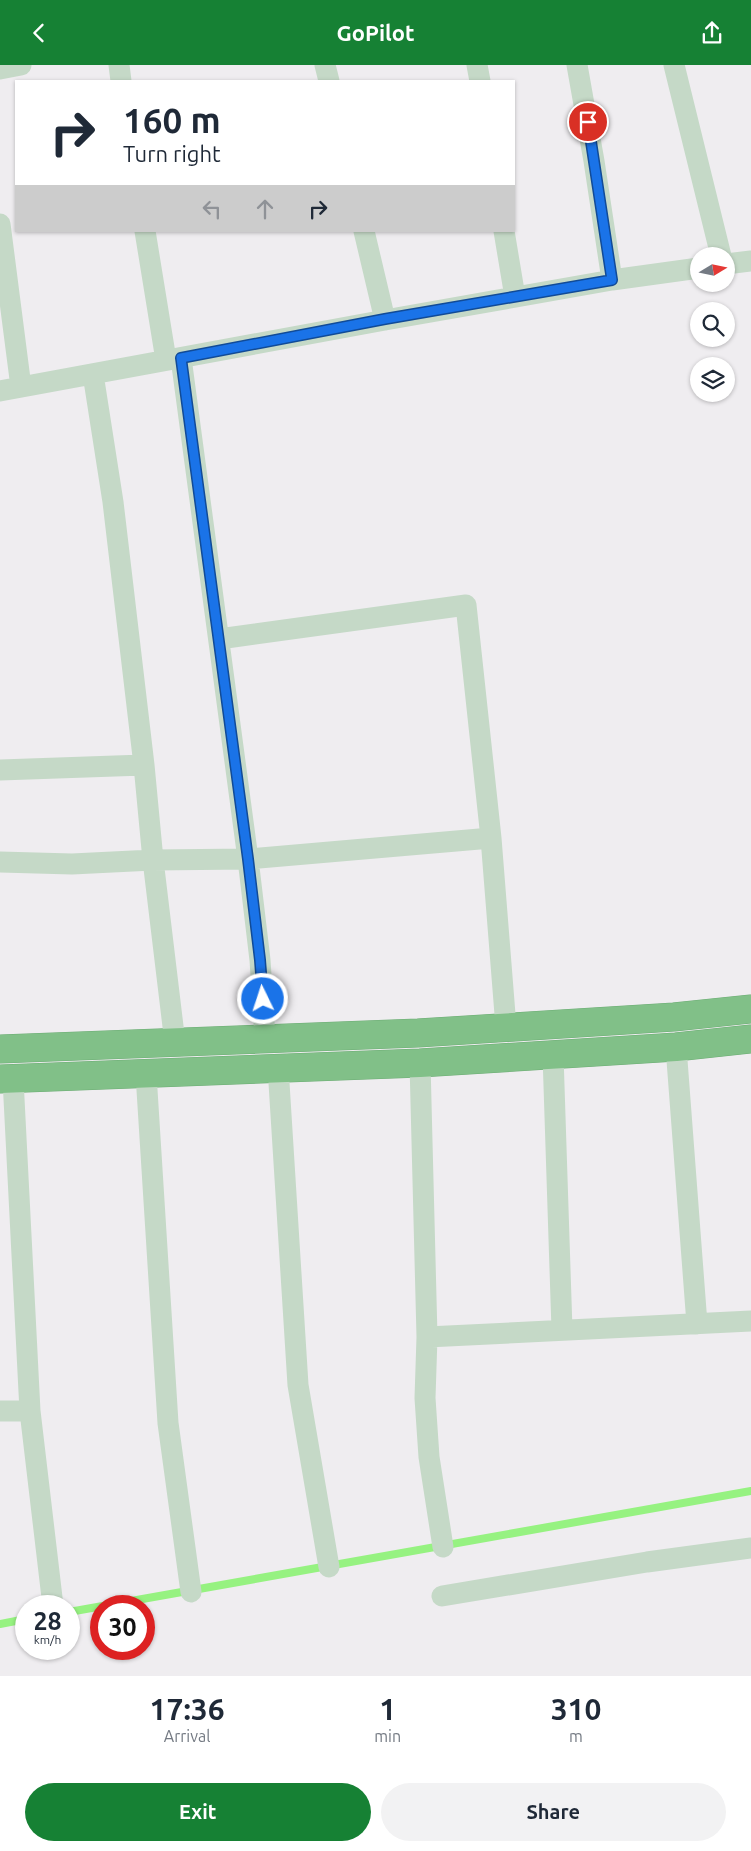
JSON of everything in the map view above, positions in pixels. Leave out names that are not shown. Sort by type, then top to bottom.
[{"type":"highway","points":[[0,1049],[418,1033],[674,1017],[751,1009]]},
{"type":"highway","points":[[6,1079],[420,1063],[676,1047],[751,1039]]},
{"type":"street","points":[[0,69],[21,65]]},
{"type":"street","points":[[119,65],[121,80]]},
{"type":"street","points":[[325,65],[328,80]]},
{"type":"street","points":[[477,65],[480,80]]},
{"type":"street","points":[[577,65],[612,280]]},
{"type":"street","points":[[674,65],[719,247]]},
{"type":"street","points":[[0,224],[21,387]]},
{"type":"street","points":[[145,232],[173,359],[219,639],[260,960],[265,1038]]},
{"type":"street","points":[[364,232],[385,319]]},
{"type":"street","points":[[504,232],[515,297]]},
{"type":"street","points":[[735,263],[751,261]]},
{"type":"street","points":[[0,391],[385,319],[612,280],[690,269]]},
{"type":"street","points":[[93,374],[112,502],[175,1043]]},
{"type":"street","points":[[219,639],[466,605],[491,838],[506,1027]]},
{"type":"street","points":[[0,770],[144,765]]},
{"type":"street","points":[[0,862],[72,863],[248,859],[491,838]]},
{"type":"street","points":[[676,1047],[697,1324]]},
{"type":"street","points":[[553,1055],[562,1330]]},
{"type":"street","points":[[420,1063],[427,1337],[425,1398],[429,1457],[443,1547]]},
{"type":"street","points":[[278,1067],[298,1385],[329,1567]]},
{"type":"street","points":[[146,1074],[168,1423],[191,1591]]},
{"type":"street","points":[[6,1079],[30,1411],[52,1595]]},
{"type":"street","points":[[427,1337],[751,1321]]},
{"type":"street","points":[[0,1411],[30,1411]]},
{"type":"street","points":[[442,1596],[647,1562],[751,1548]]},
{"type":"waterway","points":[[80,1610],[751,1491]]},
{"type":"waterway","points":[[0,1624],[15,1621]]},
{"type":"route","points":[[263,999],[248,859],[181,358],[385,319],[612,280],[588,122]]}]
